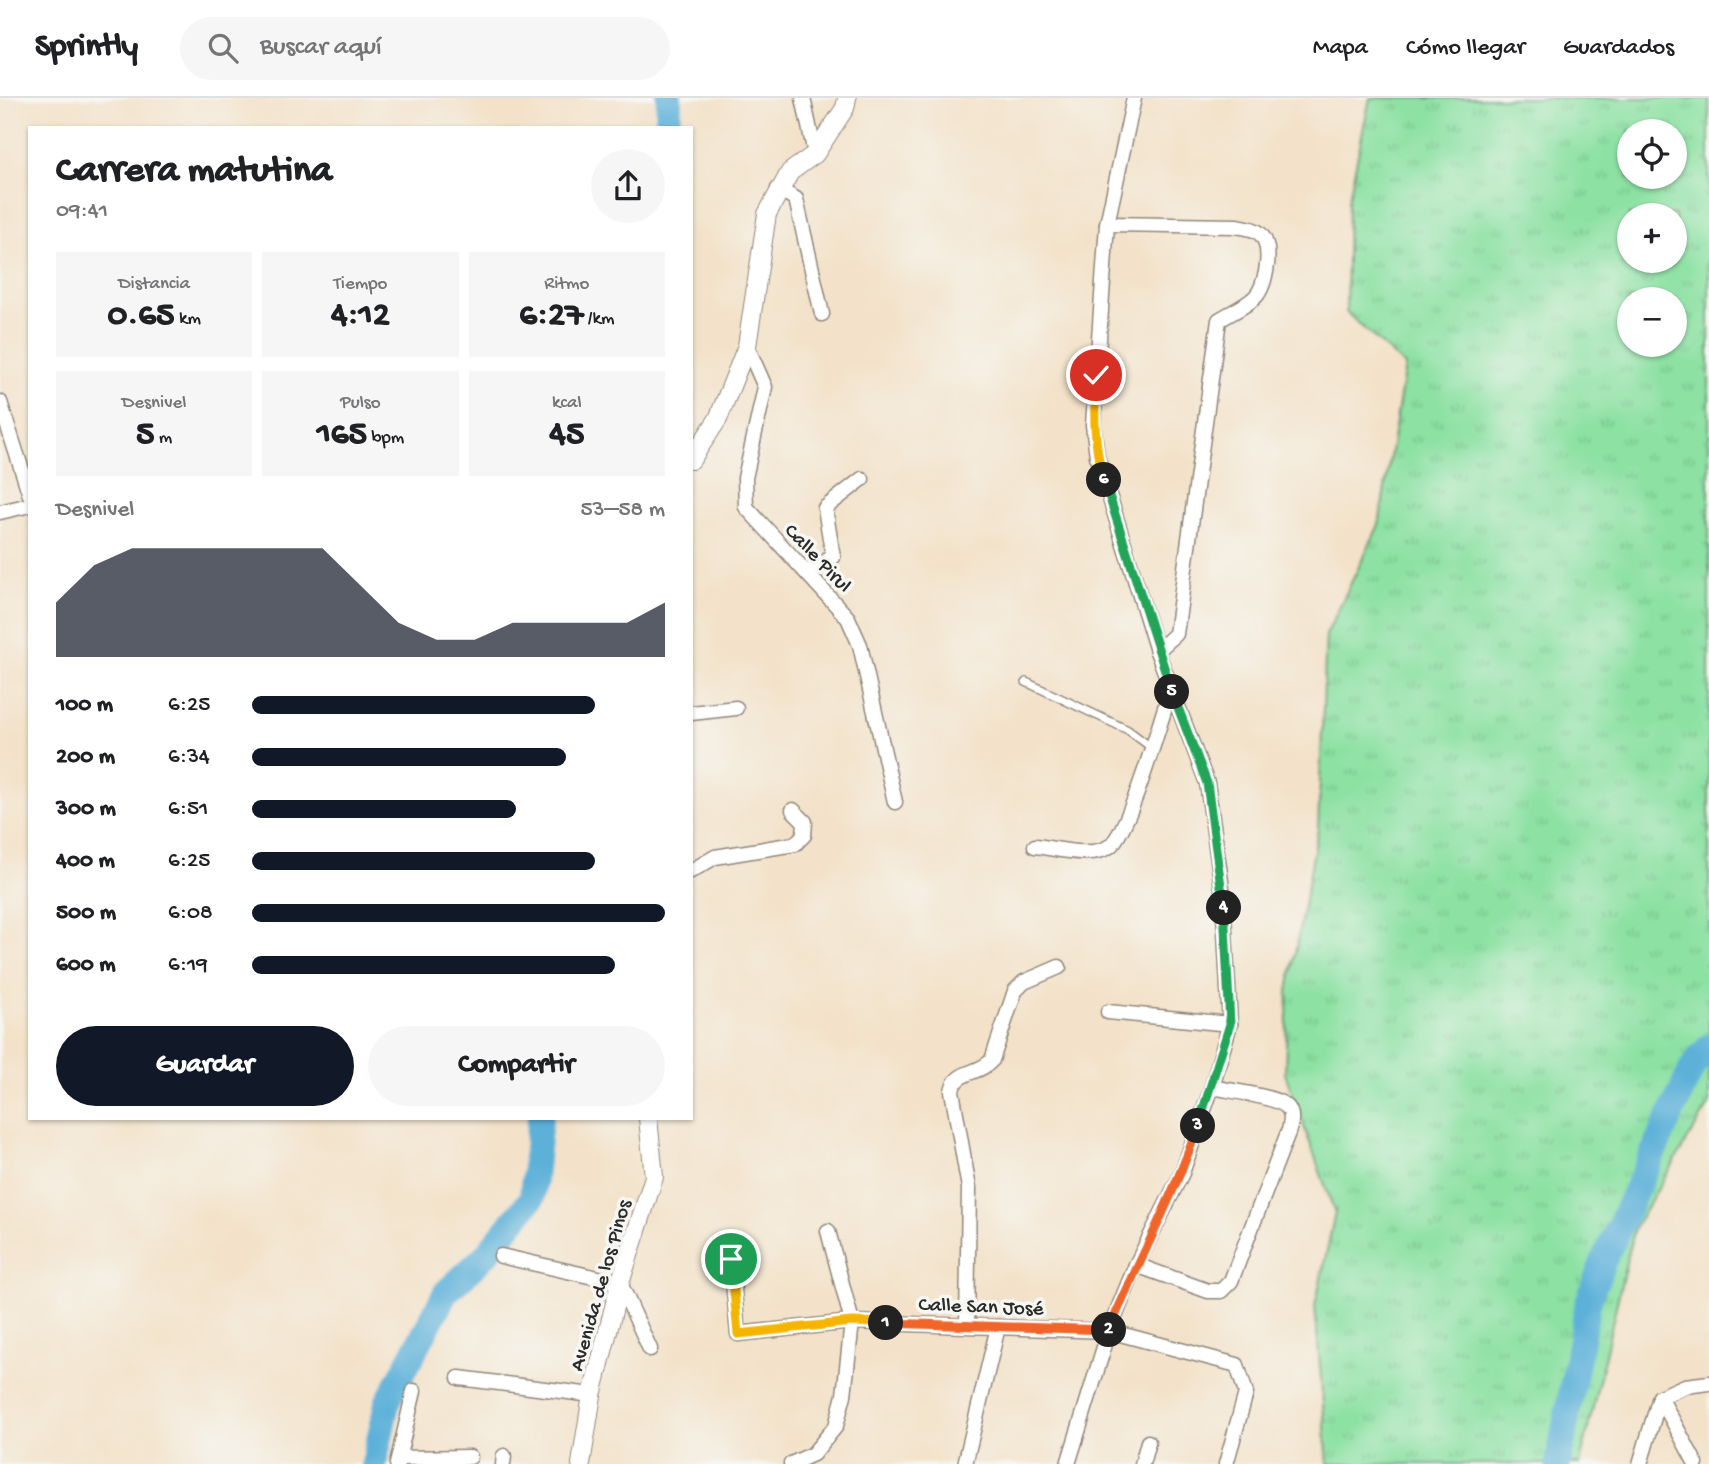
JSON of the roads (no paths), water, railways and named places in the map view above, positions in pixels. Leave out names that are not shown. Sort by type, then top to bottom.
[{"type":"street","points":[[803,98],[816,154]]},
{"type":"street","points":[[693,457],[718,419],[747,346],[767,215],[778,189],[790,172],[816,154],[845,108],[847,98]]},
{"type":"street","points":[[1068,1464],[1109,1331],[1136,1265],[1182,1173],[1212,1087],[1230,1024],[1223,895],[1207,783],[1157,651],[1097,456],[1094,435],[1107,224],[1135,98]]},
{"type":"street","points":[[778,189],[796,199],[822,314]]},
{"type":"street","points":[[1107,224],[1236,226],[1257,231],[1267,248],[1264,282],[1256,297],[1219,320],[1176,634],[1157,651]]},
{"type":"street","name":"Calle Pirul","points":[[747,346],[765,387],[745,478],[746,507],[789,557],[848,618],[860,645],[895,802]]},
{"type":"street","points":[[0,403],[28,489]]},
{"type":"street","points":[[807,573],[833,557],[825,509],[862,479]]},
{"type":"street","points":[[0,512],[28,505]]},
{"type":"street","points":[[1035,846],[1095,852],[1110,846],[1120,832],[1153,748],[1171,689]]},
{"type":"street","points":[[693,713],[736,708]]},
{"type":"street","points":[[693,870],[715,857],[796,844],[804,835],[805,822],[793,810]]},
{"type":"street","points":[[967,1325],[969,1188],[952,1091],[953,1082],[958,1077],[987,1066],[992,1060],[1015,991],[1024,982],[1059,967]]},
{"type":"street","points":[[1108,1012],[1230,1024]]},
{"type":"street","points":[[1136,1265],[1208,1292],[1221,1291],[1231,1281],[1289,1130],[1291,1115],[1287,1107],[1277,1101],[1212,1087]]},
{"type":"street","name":"Avenida de los Pinos","points":[[581,1464],[592,1395],[621,1283],[654,1177],[648,1120]]},
{"type":"street","points":[[791,1464],[813,1454],[836,1426],[844,1395],[852,1322],[828,1231]]},
{"type":"street","points":[[501,1256],[621,1283],[650,1349]]},
{"type":"street","name":"Calle San José","points":[[731,1259],[738,1334],[852,1322],[1109,1331],[1237,1365],[1247,1393],[1226,1464]]},
{"type":"street","points":[[965,1464],[998,1327]]},
{"type":"street","points":[[459,1378],[592,1395]]},
{"type":"street","points":[[1640,1464],[1660,1397],[1685,1386],[1709,1383]]},
{"type":"street","points":[[414,1391],[398,1461],[470,1457]]},
{"type":"street","points":[[1660,1397],[1696,1464]]},
{"type":"street","points":[[1142,1464],[1148,1442]]},
{"type":"lane","points":[[1026,682],[1128,730],[1153,748]]},
{"type":"waterway","points":[[668,126],[669,98]]},
{"type":"waterway","points":[[1558,1464],[1588,1302],[1603,1262],[1693,1066],[1709,1047]]},
{"type":"waterway","points":[[374,1464],[387,1403],[446,1292],[485,1256],[532,1198],[540,1120]]}]
